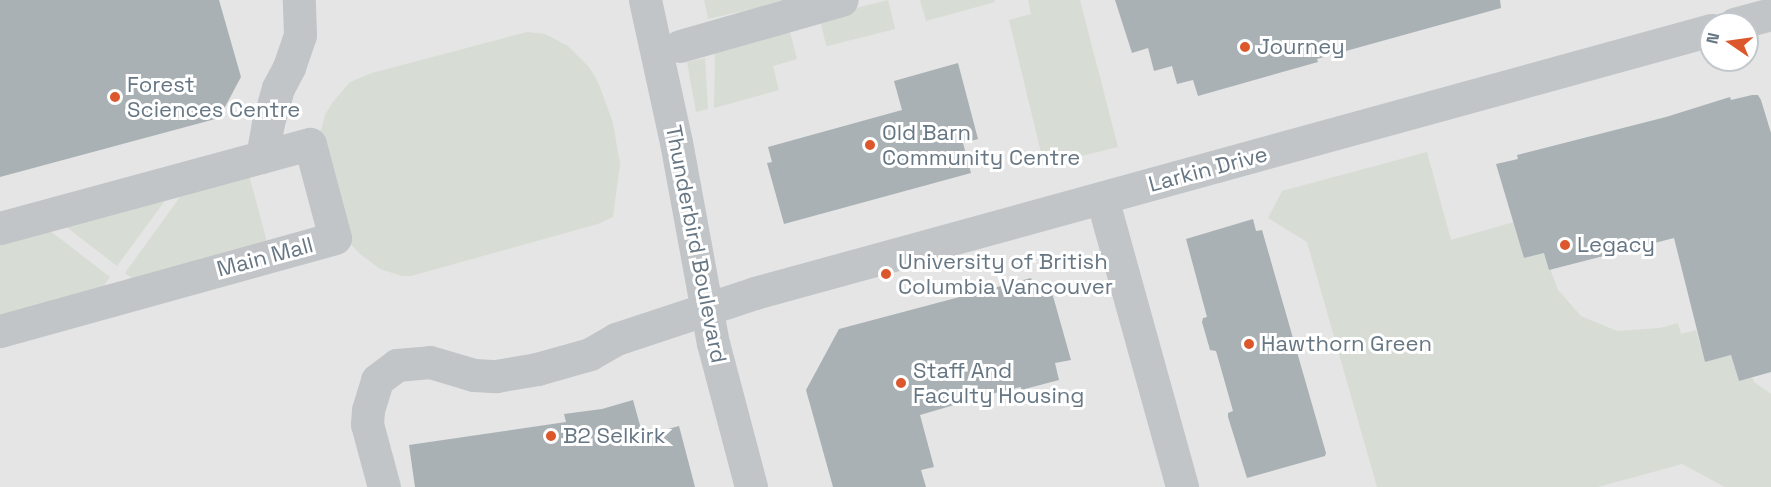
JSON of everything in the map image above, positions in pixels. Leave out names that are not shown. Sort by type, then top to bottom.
[{"type":"street","points":[[262,157],[268,123],[278,88],[289,68],[300,35],[299,0]]},
{"type":"street","name":"Thunderbird Boulevard","points":[[645,0],[676,142],[706,311],[751,487]]},
{"type":"street","points":[[680,46],[842,0]]},
{"type":"street","name":"Larkin Drive","points":[[384,487],[367,424],[368,410],[377,380],[397,365],[430,362],[474,375],[496,376],[537,369],[590,354],[616,339],[755,293],[1699,33]]},
{"type":"street","name":"Main Mall","points":[[0,228],[310,144],[335,238],[0,331]]},
{"type":"street","points":[[1102,198],[1182,487]]},
{"type":"shaded area","name":"University of British Columbia Vancouver","points":[[0,0],[1771,0],[1771,487],[0,487]]},
{"type":"shaded area","points":[[704,0],[792,0],[708,19]]},
{"type":"shaded area","points":[[888,0],[895,29],[826,46],[819,17]]},
{"type":"shaded area","points":[[920,0],[994,0],[995,2],[926,21]]},
{"type":"shaded area","points":[[1028,0],[1080,0],[1118,147],[1044,165],[1009,20],[1031,14]]},
{"type":"shaded area","points":[[527,32],[545,34],[568,46],[589,67],[598,82],[613,123],[620,164],[613,217],[598,224],[411,276],[402,276],[380,269],[348,241],[317,145],[325,115],[332,103],[350,82],[372,73]]},
{"type":"shaded area","points":[[790,32],[797,59],[773,66],[779,90],[714,108],[715,48]]},
{"type":"shaded area","points":[[705,58],[708,109],[696,112],[687,62]]},
{"type":"shaded area","points":[[1427,152],[1451,240],[1514,222],[1524,258],[1544,253],[1558,290],[1581,316],[1617,331],[1660,328],[1678,323],[1681,334],[1696,330],[1705,362],[1731,355],[1739,381],[1752,377],[1754,382],[1771,394],[1771,487],[1725,487],[1682,464],[1598,487],[1377,487],[1307,242],[1268,218],[1282,191]]},
{"type":"shaded area","points":[[249,175],[267,242],[133,279],[125,273],[183,193]]},
{"type":"shaded area","points":[[167,198],[117,266],[65,226]]},
{"type":"shaded area","points":[[49,230],[110,277],[103,287],[0,315],[0,243]]},
{"type":"building","name":"Forest Sciences Centre","points":[[0,0],[219,0],[241,77],[219,118],[0,177]]},
{"type":"building","name":"Journey","points":[[1115,0],[1500,0],[1501,8],[1317,59],[1318,62],[1198,96],[1193,80],[1177,84],[1172,66],[1154,71],[1148,48],[1132,53]]},
{"type":"building","name":"Old Barn Community Centre","points":[[958,63],[978,139],[963,143],[971,173],[784,224],[767,163],[772,162],[768,147],[902,110],[894,81]]},
{"type":"building","name":"Legacy","points":[[1758,95],[1761,100],[1771,133],[1771,372],[1739,381],[1731,355],[1705,362],[1674,238],[1549,270],[1544,253],[1524,258],[1496,164],[1518,159],[1517,155],[1666,117],[1730,97],[1731,100]]},
{"type":"building","name":"Hawthorn Green","points":[[1253,219],[1256,231],[1262,230],[1326,453],[1325,456],[1247,478],[1228,417],[1228,413],[1233,411],[1216,351],[1210,350],[1202,322],[1203,318],[1207,317],[1186,239]]},
{"type":"building","name":"Staff And Faculty Housing","points":[[1031,278],[1036,293],[1051,289],[1071,360],[1055,363],[1059,380],[1021,390],[1021,387],[1002,391],[920,415],[934,467],[921,470],[926,487],[833,487],[806,390],[839,329]]},
{"type":"building","name":"B2 Selkirk","points":[[633,400],[643,436],[679,426],[695,487],[415,487],[409,445],[566,422],[564,414],[602,409]]},
{"type":"place","name":"Journey","points":[[1245,47]]},
{"type":"place","name":"Forest Sciences Centre","points":[[115,97]]},
{"type":"place","name":"Old Barn Community Centre","points":[[870,145]]},
{"type":"place","name":"Legacy","points":[[1565,245]]},
{"type":"place","name":"University of British Columbia Vancouver","points":[[886,274]]},
{"type":"place","name":"Hawthorn Green","points":[[1249,344]]},
{"type":"place","name":"Staff And Faculty Housing","points":[[901,383]]},
{"type":"place","name":"B2 Selkirk","points":[[551,436]]}]
